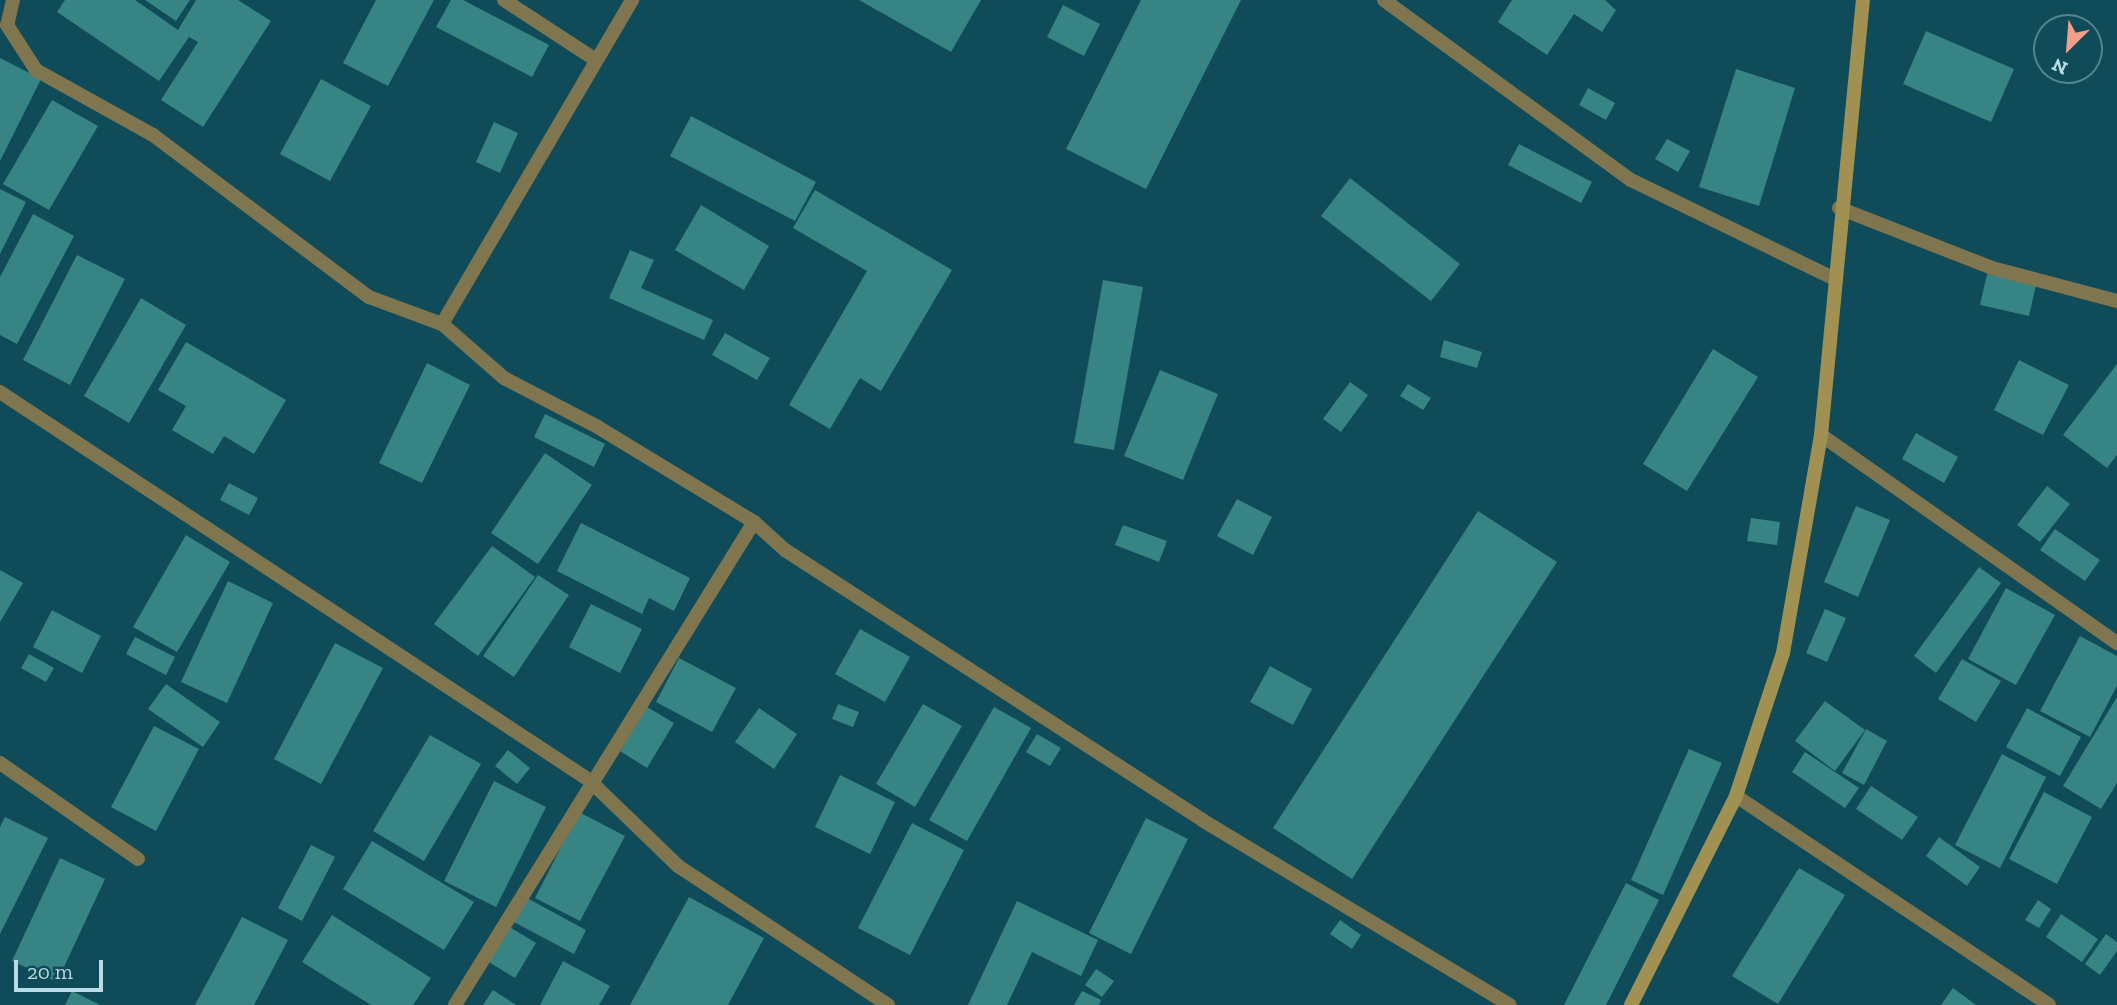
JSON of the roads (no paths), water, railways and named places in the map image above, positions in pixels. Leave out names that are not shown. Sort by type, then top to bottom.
[{"type":"street","points":[[13,0],[4,23],[36,70],[153,135],[369,297],[442,324],[504,379],[598,426],[754,522],[785,550],[1202,821],[1510,1005]]},
{"type":"street","points":[[504,0],[596,60]]},
{"type":"street","points":[[442,324],[632,0]]},
{"type":"street","points":[[1384,0],[1631,180],[1833,278]]},
{"type":"street","points":[[1631,1005],[1736,796],[1783,653],[1821,435],[1839,208],[1863,0]]},
{"type":"street","points":[[1839,208],[1993,268],[2117,301]]},
{"type":"street","points":[[0,392],[589,780],[678,866],[888,1005]]},
{"type":"street","points":[[1821,435],[2117,643]]},
{"type":"street","points":[[455,1005],[589,780],[754,522]]},
{"type":"street","points":[[0,763],[138,859]]},
{"type":"street","points":[[1736,796],[2049,1005]]}]
